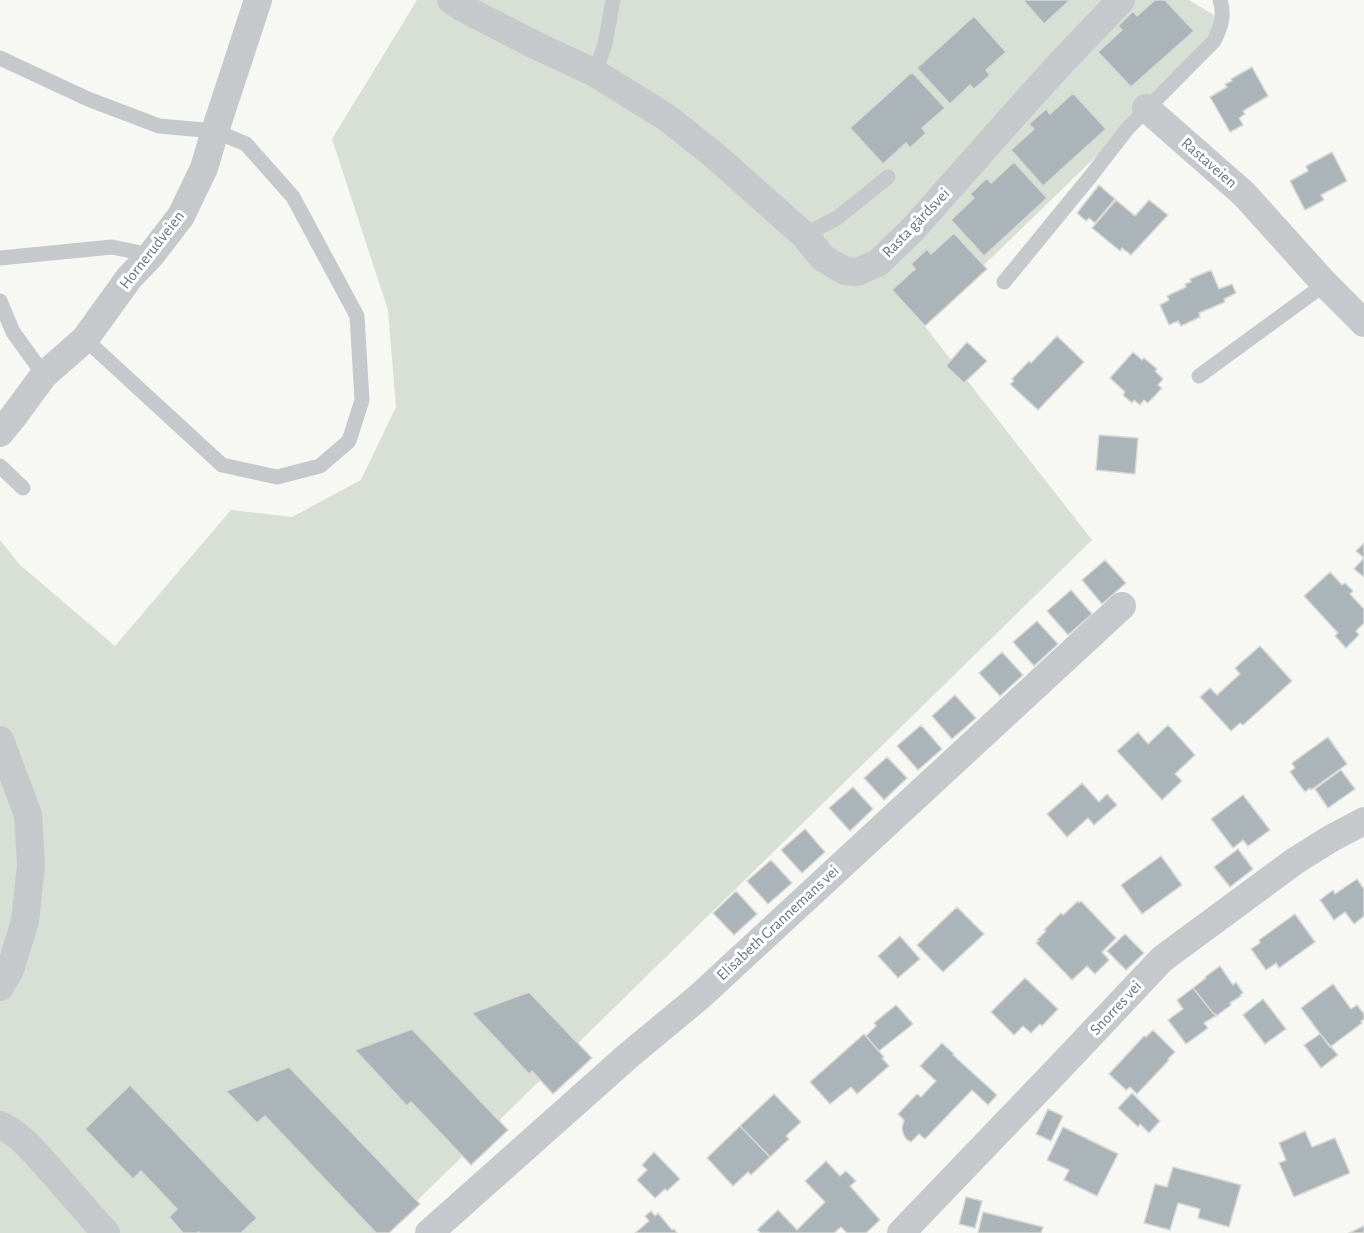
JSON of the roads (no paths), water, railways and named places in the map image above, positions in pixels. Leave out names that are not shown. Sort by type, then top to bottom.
[{"type":"street","name":"Hornerudveien","points":[[0,433],[44,375],[85,339],[129,278],[151,255],[181,216],[204,168],[258,0]]},
{"type":"street","name":"Rasta gårdsvei","points":[[451,0],[535,45],[595,73],[666,117],[714,155],[804,235],[823,258],[845,270],[857,272],[878,263],[914,228],[1021,106],[1121,0]]},
{"type":"street","name":"Rastaveien","points":[[1146,108],[1244,194],[1325,284],[1364,323]]},
{"type":"street","name":"Elisabeth Grannemans vei","points":[[429,1233],[629,1055],[699,997],[826,877],[1122,606]]},
{"type":"street","points":[[0,740],[28,815],[31,865],[25,921],[10,970],[0,987]]},
{"type":"street","name":"Snorres vei","points":[[901,1233],[1162,959],[1295,861],[1364,821]]},
{"type":"street","points":[[0,1125],[18,1135],[31,1148],[106,1233]]},
{"type":"lane","points":[[595,73],[613,0]]},
{"type":"lane","points":[[1004,282],[1128,128],[1214,41],[1222,19],[1220,0]]},
{"type":"lane","points":[[0,58],[88,99],[159,126],[215,130],[246,144],[293,197],[357,316],[362,400],[349,441],[320,466],[277,477],[222,465],[85,339]]},
{"type":"lane","points":[[804,235],[837,218],[888,177]]},
{"type":"lane","points":[[0,258],[112,247],[151,255]]},
{"type":"lane","points":[[1199,376],[1325,284]]},
{"type":"lane","points":[[0,301],[13,332],[44,375]]},
{"type":"lane","points":[[0,466],[23,488]]}]
